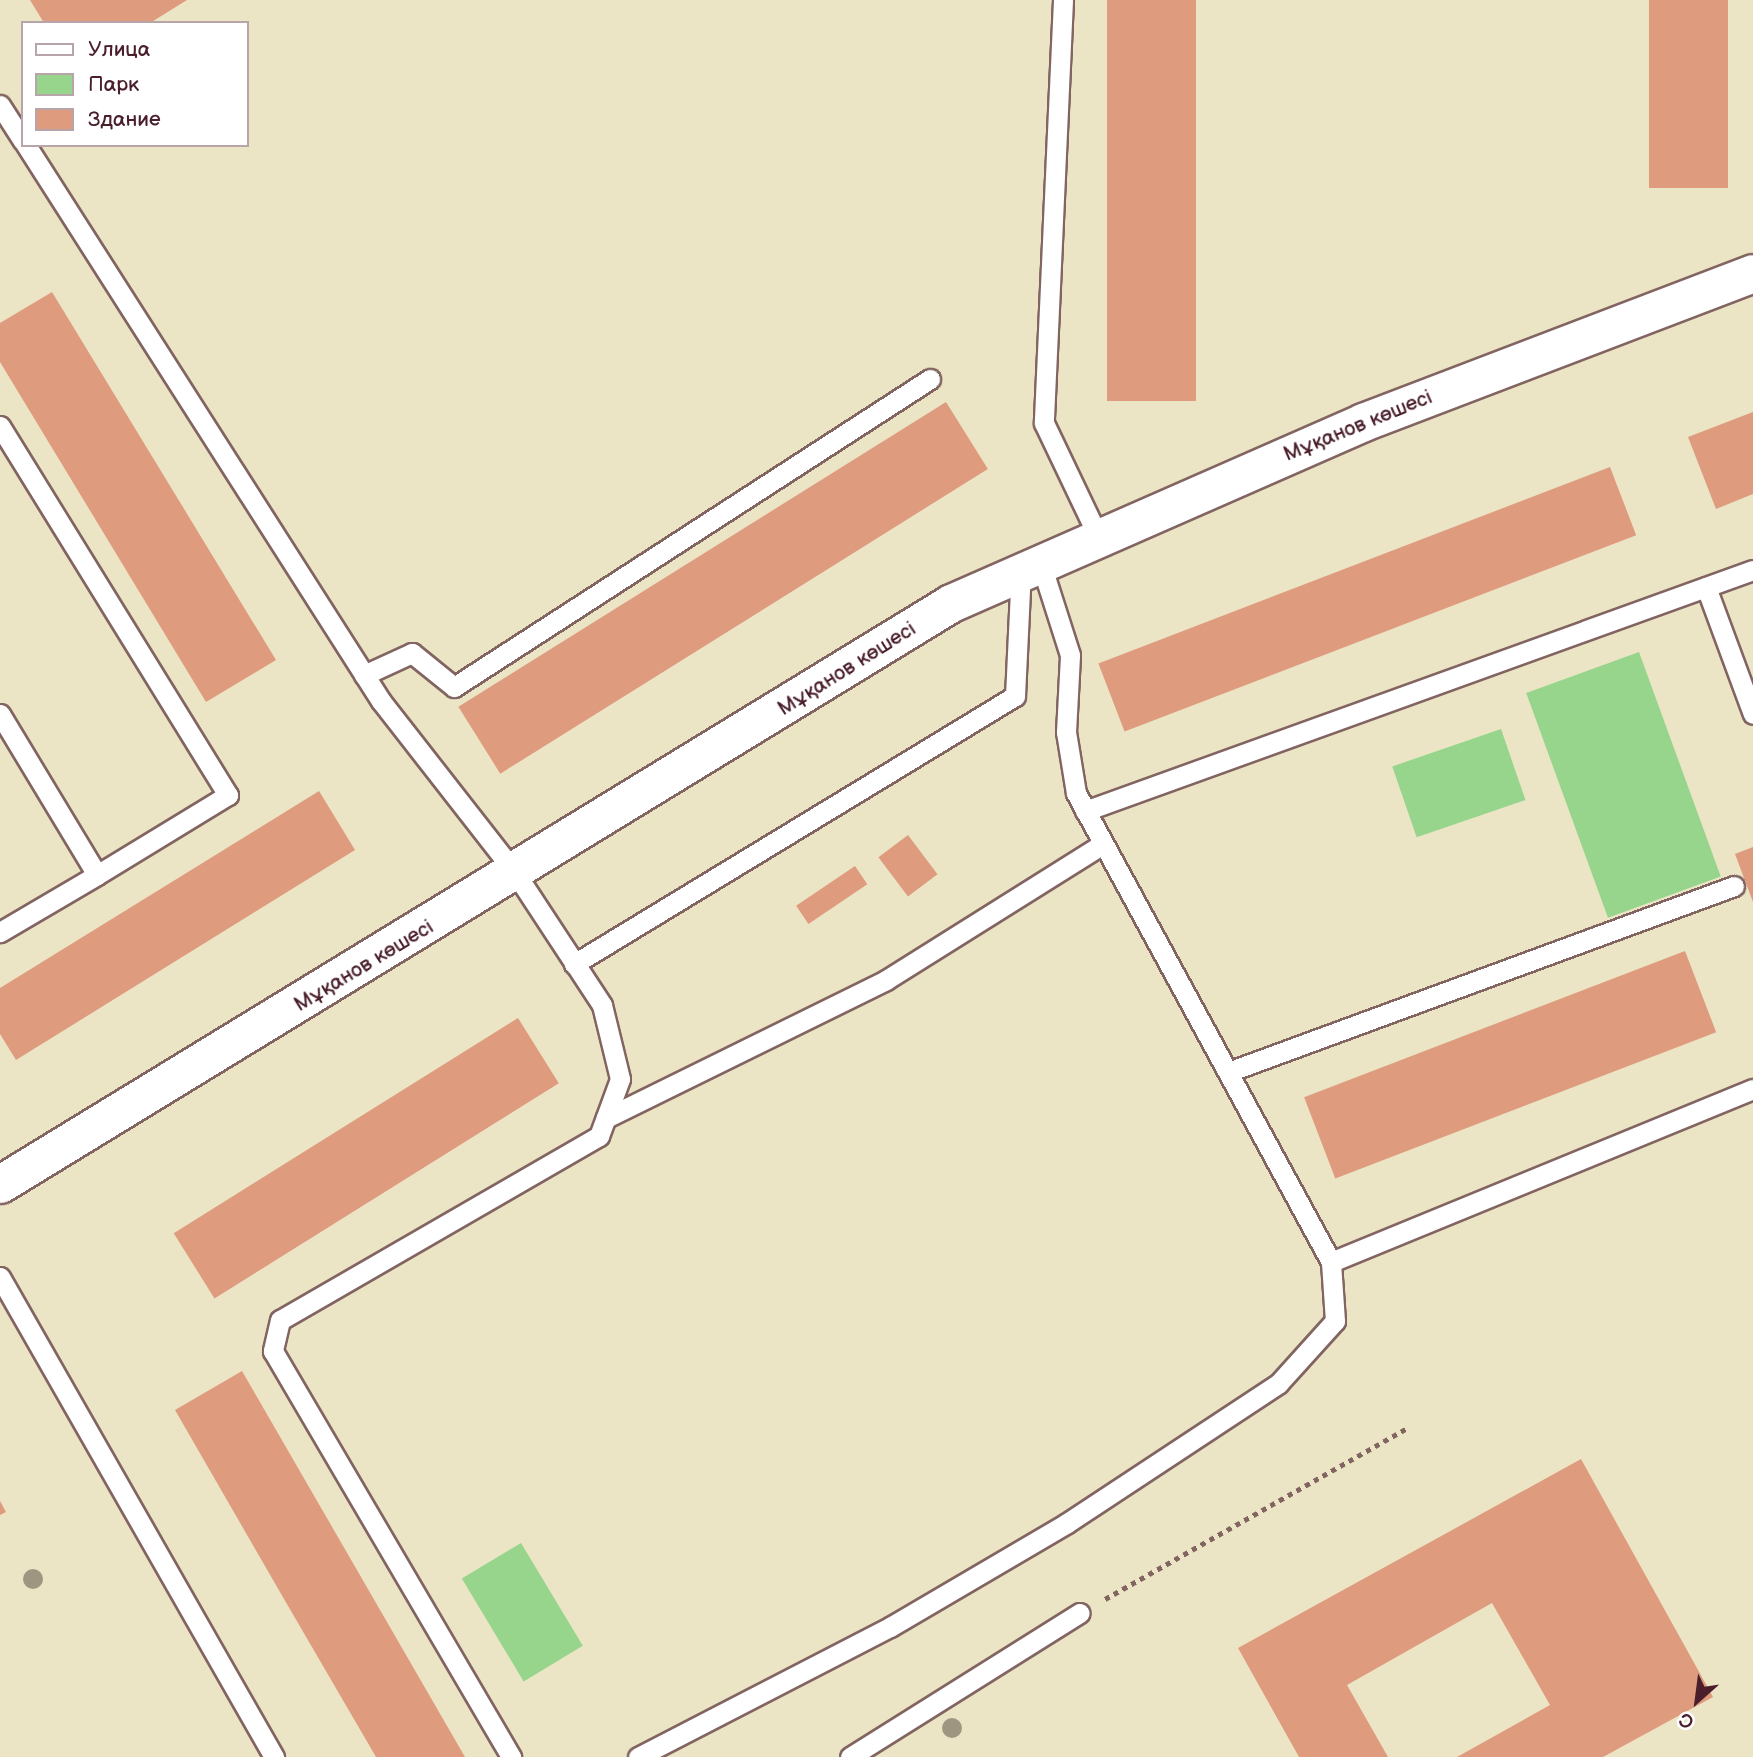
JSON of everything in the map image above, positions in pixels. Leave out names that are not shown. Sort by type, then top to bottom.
[{"type":"street","name":"Мұқанов көшесі","points":[[0,1184],[516,874],[951,603],[1098,536],[1363,422],[1753,273]]},
{"type":"lane","points":[[1063,0],[1044,423],[1098,536]]},
{"type":"lane","points":[[0,105],[21,138]]},
{"type":"lane","points":[[27,147],[364,675],[516,874],[602,1005],[620,1079],[599,1136],[280,1320],[273,1351],[511,1757]]},
{"type":"lane","points":[[364,675],[412,653],[454,687],[930,379]]},
{"type":"lane","points":[[0,426],[228,795],[0,932]]},
{"type":"lane","points":[[638,1757],[890,1627],[1067,1523],[1278,1384],[1335,1321],[1331,1262],[1085,811],[1066,732],[1070,654],[1030,566]]},
{"type":"lane","points":[[574,964],[1016,695],[1030,566]]},
{"type":"lane","points":[[1085,811],[1753,570]]},
{"type":"lane","points":[[1706,587],[1753,714]]},
{"type":"lane","points":[[0,713],[97,875]]},
{"type":"lane","points":[[606,1118],[886,980],[1103,844]]},
{"type":"lane","points":[[1228,1072],[1734,886]]},
{"type":"lane","points":[[1331,1262],[1753,1089]]},
{"type":"lane","points":[[0,1277],[274,1757]]},
{"type":"lane","points":[[850,1757],[1080,1613]]},
{"type":"path","points":[[1080,1613],[1406,1428]]},
{"type":"green space","points":[[1639,652],[1721,877],[1608,918],[1526,693]]},
{"type":"green space","points":[[1501,729],[1525,800],[1417,837],[1392,766]]},
{"type":"green space","points":[[521,1543],[583,1646],[524,1681],[462,1579]]},
{"type":"building","points":[[30,0],[187,0],[153,21],[43,21]]},
{"type":"building","points":[[1107,0],[1196,0],[1196,401],[1107,401]]},
{"type":"building","points":[[1649,0],[1728,0],[1728,188],[1649,188]]},
{"type":"building","points":[[52,292],[276,660],[206,702],[0,362],[0,323]]},
{"type":"building","points":[[946,402],[988,469],[500,774],[458,707]]},
{"type":"building","points":[[1753,412],[1753,494],[1716,509],[1688,437]]},
{"type":"building","points":[[1610,467],[1636,535],[1125,732],[1098,663]]},
{"type":"building","points":[[319,791],[355,850],[16,1060],[0,1034],[0,988]]},
{"type":"building","points":[[908,835],[937,874],[908,896],[878,857]]},
{"type":"building","points":[[1753,847],[1753,902],[1735,854]]},
{"type":"building","points":[[855,866],[867,884],[808,924],[796,906]]},
{"type":"building","points":[[1685,951],[1716,1032],[1335,1178],[1304,1097]]},
{"type":"building","points":[[518,1018],[559,1083],[214,1298],[174,1233]]},
{"type":"building","points":[[242,1371],[465,1757],[376,1757],[284,1599],[175,1410]]},
{"type":"building","points":[[1581,1459],[1713,1697],[1603,1757],[1457,1757],[1550,1705],[1492,1603],[1347,1685],[1388,1757],[1299,1757],[1238,1648]]},
{"type":"building","points":[[0,1501],[6,1512],[0,1515]]}]
